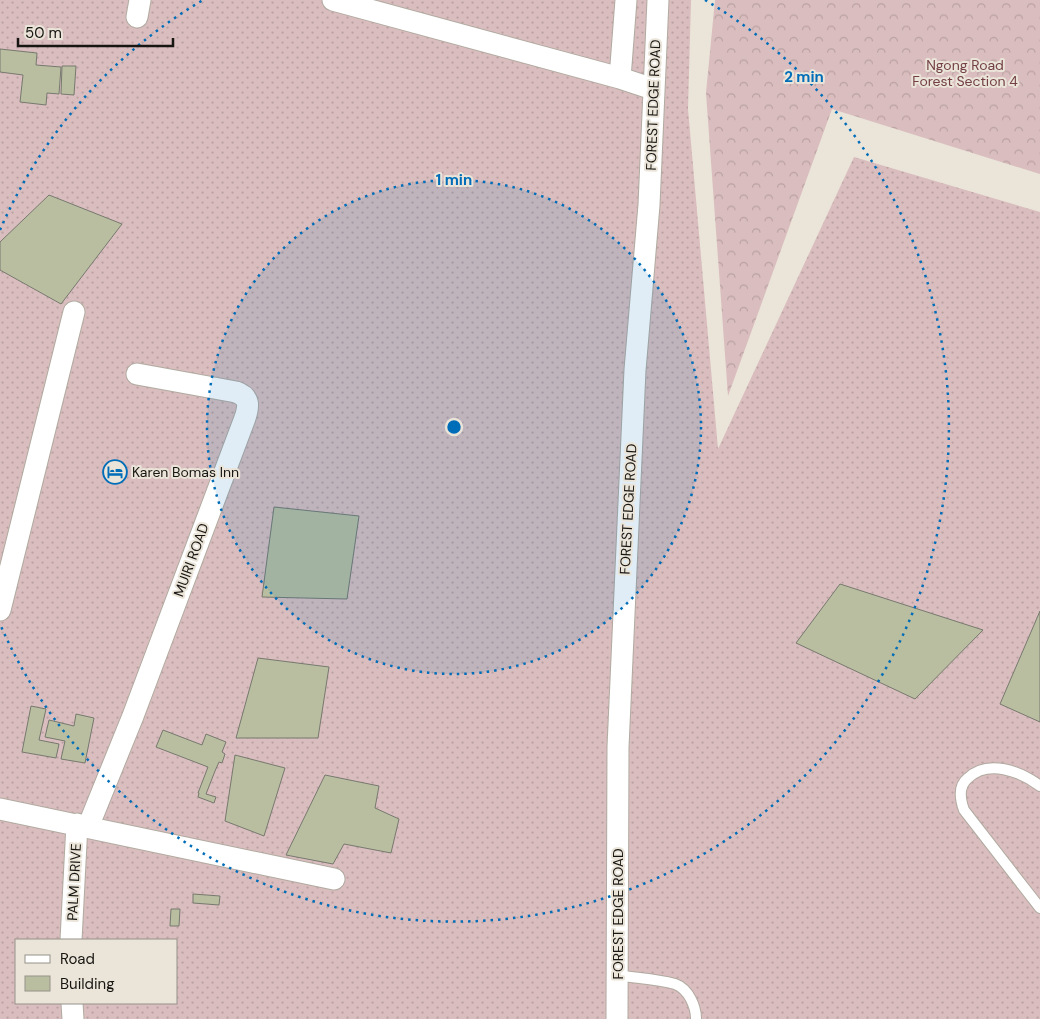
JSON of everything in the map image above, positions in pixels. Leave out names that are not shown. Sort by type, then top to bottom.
[{"type":"street","points":[[333,0],[620,78],[653,89]]},
{"type":"street","points":[[620,78],[626,0]]},
{"type":"street","name":"FOREST EDGE ROAD","points":[[617,1019],[618,737],[634,370],[649,205],[658,0]]},
{"type":"street","points":[[0,610],[74,312]]},
{"type":"street","name":"MUIRI ROAD","points":[[83,826],[133,716],[245,418],[248,404],[242,394],[236,392],[137,374]]},
{"type":"street","points":[[0,809],[334,879]]},
{"type":"street","name":"PALM DRIVE","points":[[71,939],[83,826]]},
{"type":"street","points":[[72,1004],[73,1019]]},
{"type":"lane","points":[[1040,786],[1012,771],[987,768],[975,771],[965,780],[960,793],[960,801],[964,810],[1040,908]]},
{"type":"lane","points":[[617,975],[677,985],[691,999],[696,1009],[696,1019]]},
{"type":"green space","points":[[0,0],[691,0],[688,109],[718,449],[854,157],[1040,212],[1040,1019],[0,1019]]},
{"type":"green space","name":"Ngong Road Forest Section 4","points":[[715,0],[1040,0],[1040,174],[832,109],[728,396],[706,93]]},
{"type":"building","points":[[0,49],[37,53],[36,65],[61,67],[59,94],[47,93],[46,105],[20,102],[23,75],[0,72]]},
{"type":"building","points":[[62,66],[76,66],[74,95],[61,94]]},
{"type":"building","points":[[49,195],[122,224],[61,304],[0,270],[0,242]]},
{"type":"building","points":[[274,507],[359,516],[347,599],[262,597]]},
{"type":"building","points":[[840,584],[983,630],[915,699],[796,643]]},
{"type":"building","points":[[1040,611],[1040,722],[1000,704]]},
{"type":"building","points":[[258,658],[329,667],[318,738],[236,738]]},
{"type":"building","points":[[31,706],[46,709],[39,740],[59,744],[56,758],[22,752]]},
{"type":"building","points":[[76,714],[94,718],[85,763],[61,759],[65,741],[45,737],[49,720],[74,726]]},
{"type":"building","points":[[163,730],[202,745],[206,734],[226,742],[222,752],[225,754],[222,763],[219,762],[206,794],[216,797],[214,803],[198,797],[208,767],[156,747]]},
{"type":"building","points":[[235,755],[285,768],[264,836],[225,821]]},
{"type":"building","points":[[325,775],[379,786],[375,808],[399,819],[391,853],[344,844],[333,864],[286,855]]},
{"type":"building","points":[[193,894],[220,896],[219,905],[193,903]]},
{"type":"building","points":[[171,909],[180,909],[179,926],[170,926]]},
{"type":"place","name":"Karen Bomas Inn","points":[[115,472]]}]
